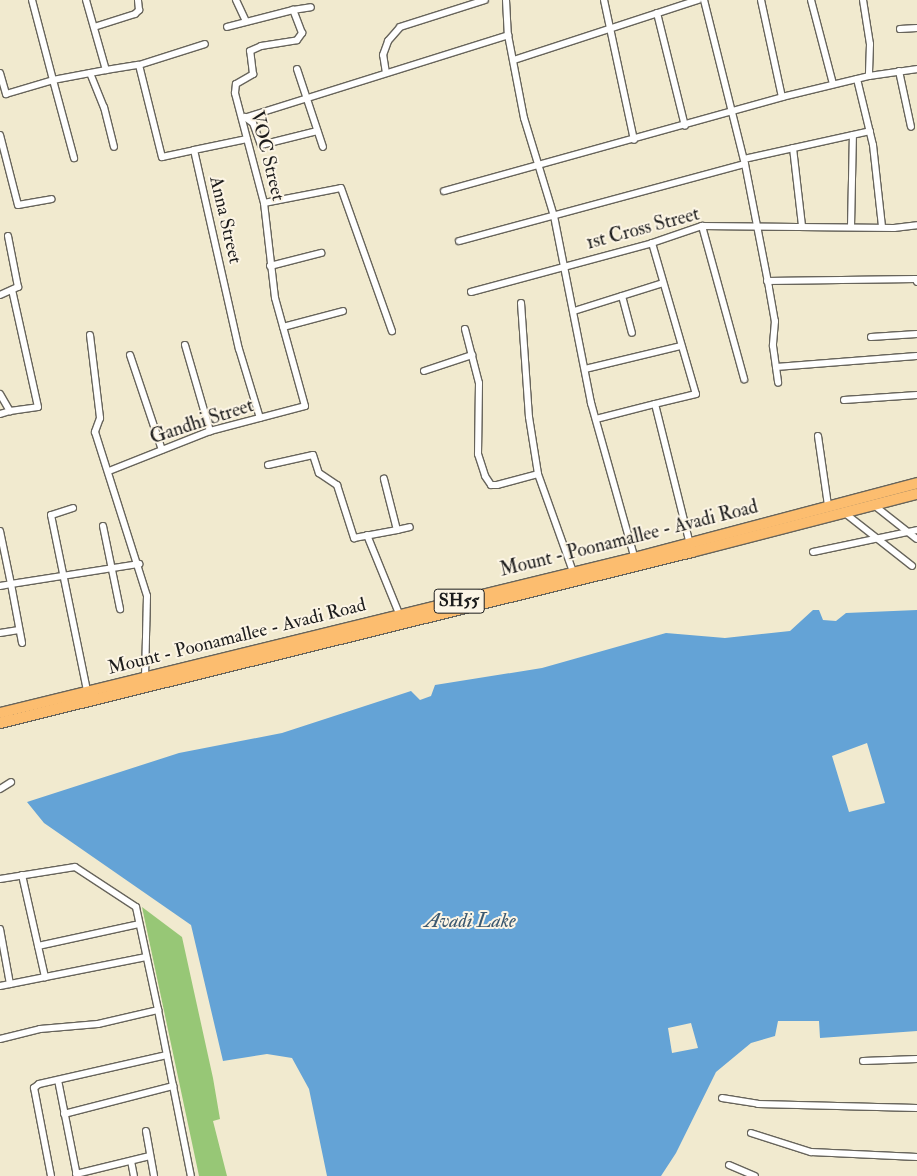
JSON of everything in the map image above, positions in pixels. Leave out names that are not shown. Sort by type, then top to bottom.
[{"type":"main road","name":"Mount - Poonamallee - Avadi Road","points":[[0,723],[145,681],[573,572],[635,562],[690,544],[917,482]]},
{"type":"main road","name":"Mount - Poonamallee - Avadi Road","points":[[0,713],[87,692],[145,681],[635,562],[846,514],[917,494]]},
{"type":"street","points":[[32,0],[74,158]]},
{"type":"street","points":[[86,0],[106,70]]},
{"type":"street","points":[[94,27],[135,14],[139,10],[138,0]]},
{"type":"street","points":[[236,0],[246,21]]},
{"type":"street","points":[[386,73],[383,55],[388,41],[400,27],[485,0]]},
{"type":"street","points":[[506,0],[508,35],[524,118],[554,216],[596,420],[635,562]]},
{"type":"street","points":[[604,0],[634,140]]},
{"type":"street","points":[[514,60],[698,0]]},
{"type":"street","points":[[704,0],[744,161],[757,225],[775,321],[778,383]]},
{"type":"street","points":[[761,0],[782,97]]},
{"type":"street","points":[[810,0],[833,84]]},
{"type":"street","points":[[863,0],[870,44],[869,76]]},
{"type":"street","points":[[227,27],[310,7]]},
{"type":"street","name":"VOC Street","points":[[293,10],[296,12],[301,38],[250,51],[252,74],[236,84],[245,117],[247,139],[264,203],[270,266],[283,327],[305,406]]},
{"type":"street","points":[[657,13],[685,126]]},
{"type":"street","points":[[900,29],[917,28]]},
{"type":"street","points":[[317,131],[261,145],[245,117],[508,35]]},
{"type":"street","points":[[0,73],[3,96],[53,80],[139,65],[205,44]]},
{"type":"street","points":[[139,65],[162,157],[247,139]]},
{"type":"street","points":[[444,191],[685,126],[782,97],[857,78],[917,68]]},
{"type":"street","points":[[296,69],[322,147]]},
{"type":"street","points":[[899,71],[911,126]]},
{"type":"street","points":[[90,73],[104,107],[114,147]]},
{"type":"street","points":[[857,78],[870,131],[882,228]]},
{"type":"street","points":[[459,241],[554,216],[744,161],[870,131]]},
{"type":"street","points":[[0,135],[3,157],[18,205],[52,199]]},
{"type":"street","points":[[851,227],[853,135]]},
{"type":"street","points":[[793,148],[802,226]]},
{"type":"street","name":"Anna Street","points":[[194,150],[239,349],[260,418]]},
{"type":"street","points":[[264,203],[341,188],[392,331]]},
{"type":"street","name":"1st Cross Street","points":[[471,292],[652,243],[702,226],[757,225],[882,228],[917,225]]},
{"type":"street","points":[[702,226],[744,379]]},
{"type":"street","points":[[0,295],[18,287],[8,236]]},
{"type":"street","points":[[596,420],[696,394],[652,243]]},
{"type":"street","points":[[270,266],[321,253]]},
{"type":"street","points":[[767,280],[916,279],[917,282]]},
{"type":"street","points":[[574,311],[663,283]]},
{"type":"street","points":[[0,414],[38,407],[12,290]]},
{"type":"street","points":[[622,296],[632,333]]},
{"type":"street","points":[[521,303],[528,417],[538,474],[573,572]]},
{"type":"street","points":[[283,327],[343,311]]},
{"type":"street","points":[[465,329],[479,382],[478,454],[485,476],[491,485],[497,485],[538,474]]},
{"type":"street","points":[[872,337],[917,334]]},
{"type":"street","points":[[90,335],[100,418],[95,432],[139,564],[147,596],[145,681]]},
{"type":"street","points":[[185,344],[210,431]]},
{"type":"street","points":[[585,369],[681,346]]},
{"type":"street","points":[[130,355],[162,450]]},
{"type":"street","points":[[424,371],[472,355]]},
{"type":"street","points":[[776,367],[917,356]]},
{"type":"street","points":[[0,394],[10,411]]},
{"type":"street","points":[[844,400],[917,395]]},
{"type":"street","points":[[655,404],[690,544]]},
{"type":"street","name":"Gandhi Street","points":[[109,471],[210,431],[305,406]]},
{"type":"street","points":[[818,436],[828,505]]},
{"type":"street","points":[[268,466],[313,455],[319,473],[337,485],[351,536],[410,527]]},
{"type":"street","points":[[384,479],[397,530]]},
{"type":"street","points":[[875,506],[917,539]]},
{"type":"street","points":[[73,508],[51,514],[61,575],[87,692]]},
{"type":"street","points":[[846,514],[912,566]]},
{"type":"street","points":[[103,526],[120,609]]},
{"type":"street","points":[[813,552],[917,530]]},
{"type":"street","points":[[0,531],[1,544],[22,643]]},
{"type":"street","points":[[367,535],[400,616]]},
{"type":"street","points":[[0,586],[139,564]]},
{"type":"street","points":[[0,633],[20,630]]},
{"type":"street","points":[[0,789],[11,782]]},
{"type":"street","points":[[0,879],[75,867],[136,907],[191,1176]]},
{"type":"street","points":[[22,875],[45,977]]},
{"type":"street","points":[[38,946],[139,924]]},
{"type":"street","points":[[0,929],[10,984]]},
{"type":"street","points":[[0,986],[146,957]]},
{"type":"street","points":[[0,1039],[40,1029],[98,1024],[158,1010]]},
{"type":"street","points":[[51,1176],[34,1088],[58,1080],[167,1055]]},
{"type":"street","points":[[862,1061],[917,1059]]},
{"type":"street","points":[[58,1080],[76,1175],[150,1156]]},
{"type":"street","points":[[64,1114],[173,1086]]},
{"type":"street","points":[[722,1098],[758,1104],[917,1108]]},
{"type":"street","points":[[146,1132],[154,1176]]},
{"type":"street","points":[[752,1133],[811,1152],[917,1157]]},
{"type":"street","points":[[131,1161],[134,1176]]},
{"type":"street","points":[[729,1165],[755,1176]]},
{"type":"street","points":[[104,1167],[107,1176]]},
{"type":"green space","points":[[142,907],[182,937],[213,1078],[220,1119],[213,1121],[227,1176],[199,1176]]},
{"type":"water","name":"Avadi Lake","points":[[813,610],[819,610],[823,620],[836,621],[846,613],[917,610],[917,1031],[820,1038],[819,1021],[778,1021],[775,1036],[751,1043],[716,1072],[676,1153],[661,1176],[327,1176],[309,1089],[292,1058],[267,1054],[223,1061],[191,925],[44,823],[27,802],[179,753],[282,733],[411,691],[420,700],[431,696],[435,685],[542,668],[666,633],[725,638],[790,631]],"holes":[[[867,743],[885,803],[849,812],[832,756]],[[691,1023],[698,1048],[672,1053],[668,1028]]]}]
